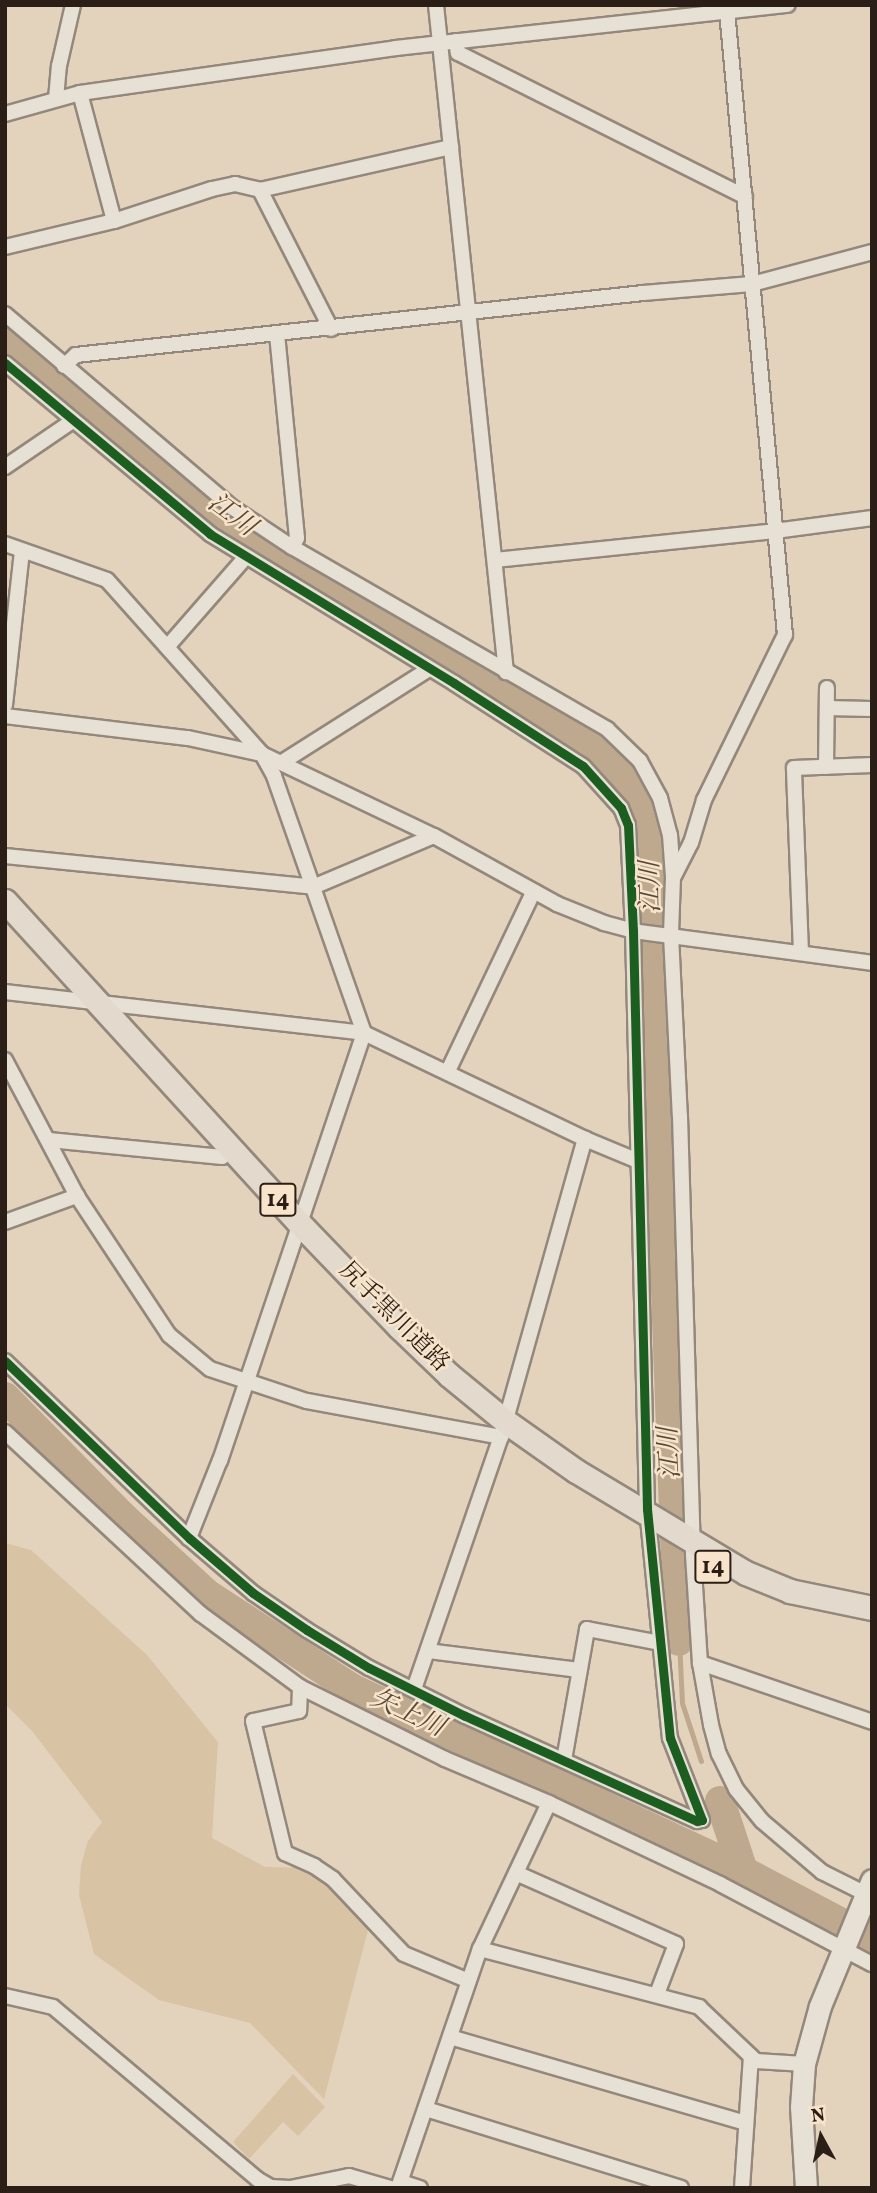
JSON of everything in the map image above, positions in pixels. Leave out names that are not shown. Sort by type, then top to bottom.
[{"type":"main road","name":"尻手黒川道路","points":[[5,901],[85,999],[222,1157],[298,1228]]},
{"type":"main road","name":"尻手黒川道路","points":[[5,920],[85,999],[298,1228],[390,1333],[443,1383],[578,1485],[649,1522],[737,1579],[791,1601],[872,1617]]},
{"type":"main road","name":"尻手黒川道路","points":[[693,1549],[790,1591],[872,1608]]},
{"type":"street","points":[[56,99],[59,66],[73,5]]},
{"type":"street","points":[[436,5],[506,672]]},
{"type":"street","points":[[5,114],[80,93],[456,41],[788,5]]},
{"type":"street","points":[[673,877],[691,843],[704,800],[785,635],[727,11]]},
{"type":"street","points":[[456,41],[458,52],[745,197]]},
{"type":"street","points":[[80,93],[114,221]]},
{"type":"street","points":[[5,247],[114,221],[212,189],[235,184],[260,190],[452,147]]},
{"type":"street","points":[[260,190],[331,329]]},
{"type":"street","points":[[64,366],[76,355],[643,293],[752,284],[872,252]]},
{"type":"street","points":[[5,314],[233,508],[292,547],[607,729],[640,761],[660,798],[670,835],[673,877],[671,935],[680,1116],[693,1549],[700,1663],[714,1735],[736,1789],[762,1821],[793,1850],[822,1872],[868,1893],[820,2006],[804,2064],[801,2107],[806,2188]]},
{"type":"street","points":[[277,334],[297,538],[292,547]]},
{"type":"street","points":[[5,1361],[189,1538],[253,1592],[307,1630],[369,1668],[465,1716],[697,1821],[702,1820],[670,1738],[649,1522],[633,931],[628,825],[621,808],[583,766],[210,534],[6,364]]},
{"type":"street","points":[[5,467],[74,420]]},
{"type":"street","points":[[495,560],[775,531],[872,517]]},
{"type":"street","points":[[5,544],[107,580],[262,754],[274,776],[364,1032],[220,1460],[189,1538]]},
{"type":"street","points":[[5,705],[22,551]]},
{"type":"street","points":[[168,646],[245,558]]},
{"type":"street","points":[[284,761],[429,669]]},
{"type":"street","points":[[826,767],[827,688]]},
{"type":"street","points":[[827,708],[871,709]]},
{"type":"street","points":[[5,716],[188,738],[284,761],[434,836],[534,891],[604,923],[633,931],[872,963]]},
{"type":"street","points":[[802,953],[794,768],[872,765]]},
{"type":"street","points":[[5,856],[313,887],[434,836]]},
{"type":"street","points":[[448,1072],[534,891]]},
{"type":"street","points":[[5,992],[364,1032],[585,1139],[638,1161]]},
{"type":"street","points":[[5,1060],[77,1196],[169,1335],[210,1369],[307,1401],[503,1430]]},
{"type":"street","points":[[414,1689],[503,1430],[585,1139]]},
{"type":"street","points":[[49,1140],[222,1157]]},
{"type":"street","points":[[5,1222],[77,1196]]},
{"type":"street","points":[[5,1432],[201,1614],[300,1688],[445,1759],[549,1803],[720,1884],[845,1946],[872,1964]]},
{"type":"street","points":[[564,1760],[587,1629],[660,1643]]},
{"type":"street","points":[[428,1651],[578,1670]]},
{"type":"street","points":[[700,1663],[872,1723]]},
{"type":"street","points":[[300,1688],[299,1711],[253,1721],[285,1853],[314,1866],[333,1879],[404,1954],[469,1980]]},
{"type":"street","points":[[396,2186],[426,2109],[480,1949],[549,1803]]},
{"type":"street","points":[[516,1873],[676,1944],[657,1994]]},
{"type":"street","points":[[480,1949],[699,2007],[756,2061],[804,2064]]},
{"type":"street","points":[[5,1996],[53,2007],[257,2179],[271,2187],[290,2188],[349,2176],[420,2188]]},
{"type":"street","points":[[450,2037],[746,2123]]},
{"type":"street","points":[[742,2188],[751,2056]]},
{"type":"street","points":[[426,2109],[681,2188]]},
{"type":"shaded area","points":[[5,1543],[31,1550],[147,1655],[218,1742],[212,1838],[265,1867],[310,1868],[368,1930],[324,2099],[250,2023],[159,2000],[94,1954],[79,1895],[81,1865],[88,1841],[102,1822],[32,1731],[5,1704]]},
{"type":"shaded area","points":[[293,2074],[325,2107],[298,2136],[283,2122],[249,2159],[233,2142]]},
{"type":"waterway","name":"江川","points":[[5,334],[128,439],[230,519],[583,739],[636,793],[654,860],[656,904],[650,1002],[663,1210],[679,1641]]},
{"type":"waterway","name":"矢上川","points":[[5,1397],[122,1516],[207,1594],[351,1688],[743,1871],[872,1939]]},
{"type":"waterway","name":"江川","points":[[679,1641],[682,1703],[701,1761]]},
{"type":"waterway","name":"江川","points":[[720,1801],[743,1871]]},
{"type":"cycle path","points":[[5,363],[210,534],[454,683],[583,766],[621,808],[628,825],[633,931],[647,1509],[670,1738],[702,1820],[697,1821],[465,1716],[369,1668],[307,1630],[253,1593],[189,1538],[5,1361]]}]
